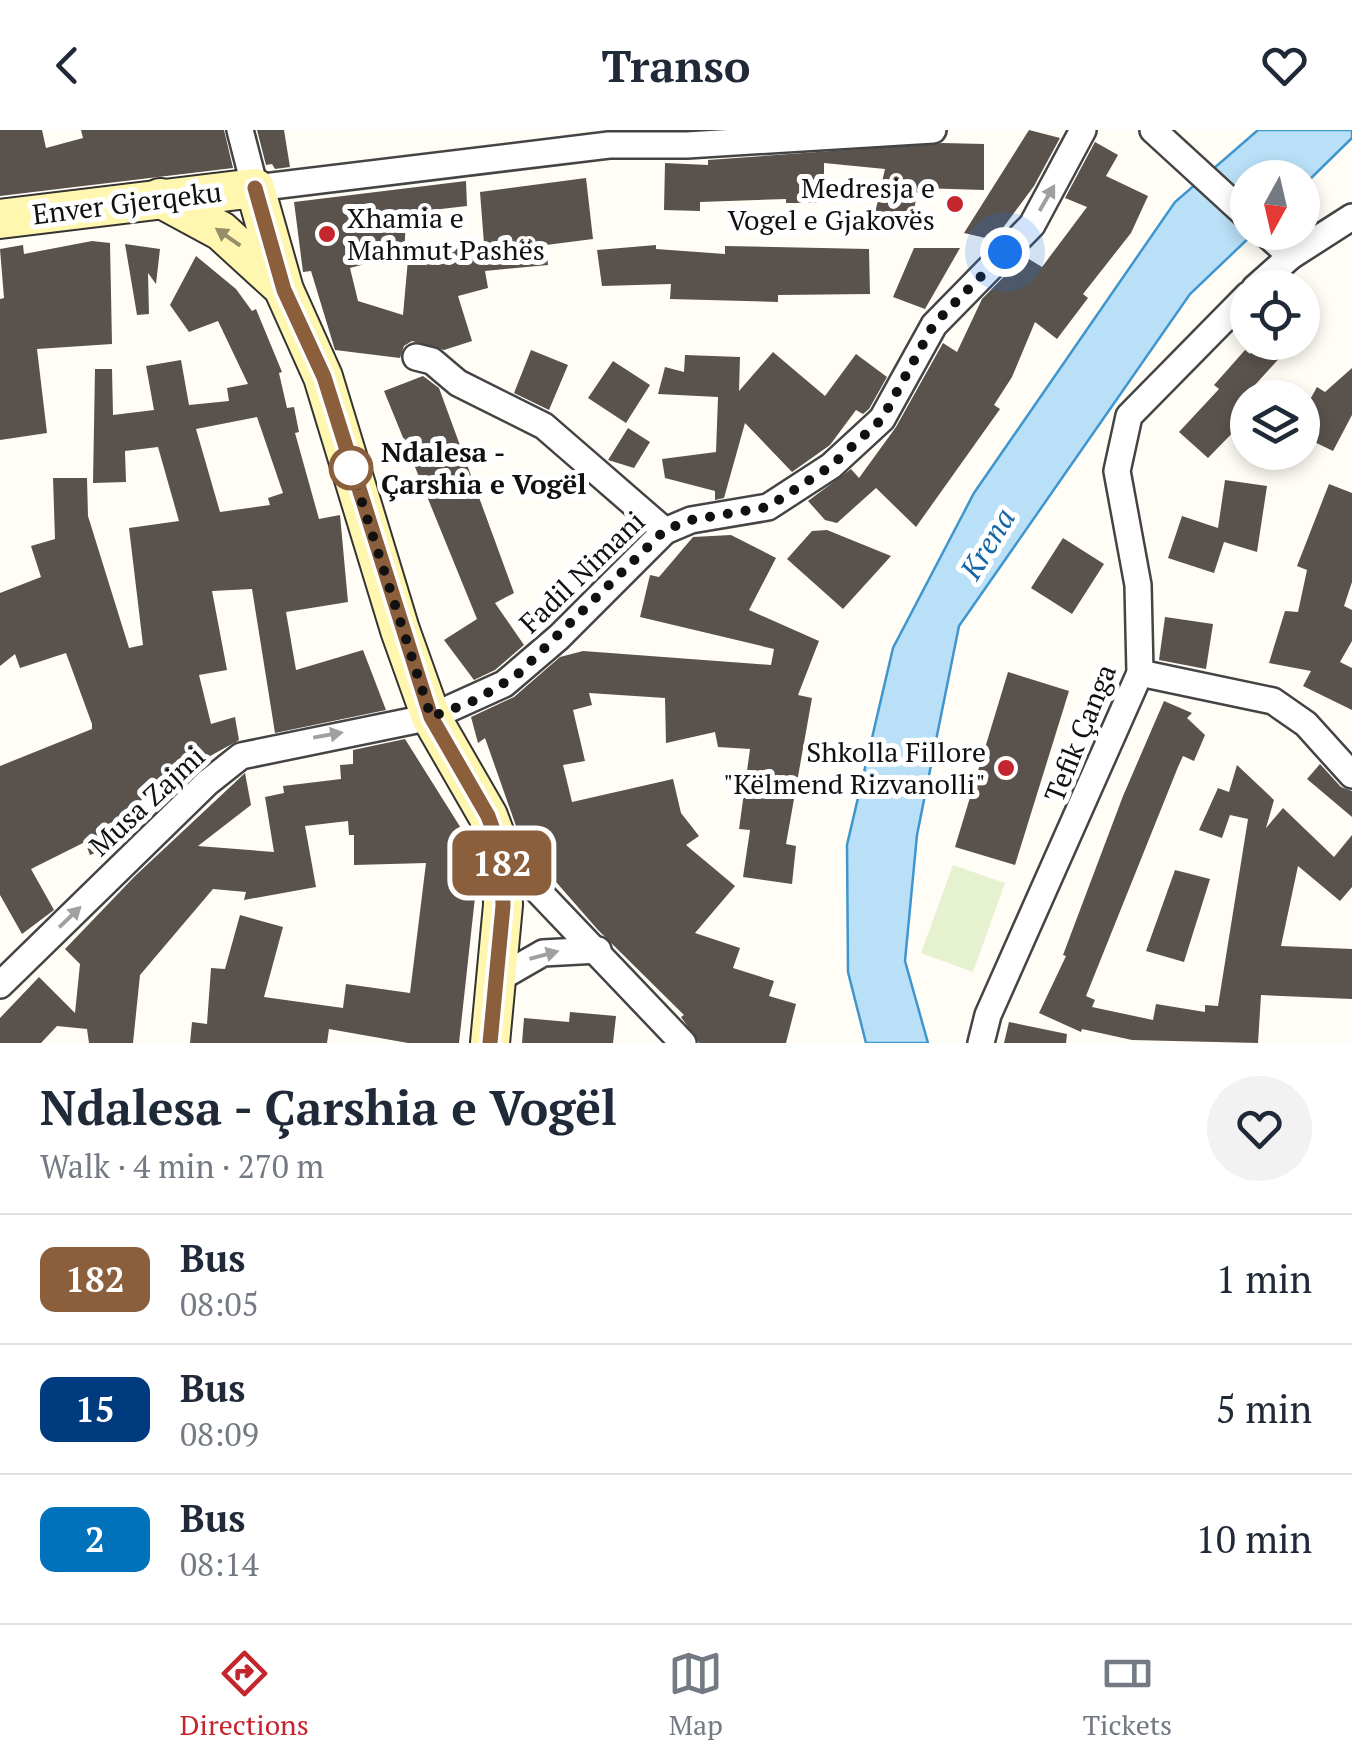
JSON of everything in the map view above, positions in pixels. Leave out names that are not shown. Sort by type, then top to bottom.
[{"type":"main road","name":"Enver Gjerqeku","points":[[0,220],[255,188]]},
{"type":"main road","points":[[255,188],[284,290],[324,377],[431,717],[488,816],[502,854],[503,906],[490,1043]]},
{"type":"main road","points":[[160,198],[221,231],[252,255],[284,290]]},
{"type":"street","points":[[240,130],[255,188],[609,145],[688,145],[934,130]]},
{"type":"street","name":"Fadil Nimani","points":[[431,717],[476,700],[517,675],[665,530],[691,520],[768,507],[831,466],[882,419],[934,324],[1032,226],[1083,130]]},
{"type":"street","points":[[1153,130],[1230,200]]},
{"type":"street","points":[[1275,270],[1352,217]]},
{"type":"street","points":[[1284,250],[1291,256]]},
{"type":"street","name":"Tefik Çanga","points":[[981,1043],[988,1014],[1140,673],[1138,585],[1117,470],[1129,416],[1230,313]]},
{"type":"street","points":[[416,357],[432,361],[458,384],[544,426],[665,530]]},
{"type":"street","points":[[1140,673],[1274,701],[1306,724],[1352,775]]},
{"type":"street","name":"Musa Zajmi","points":[[0,985],[207,783],[241,756],[431,717]]},
{"type":"street","points":[[502,854],[683,1043]]},
{"type":"street","points":[[496,980],[542,953],[598,950]]},
{"type":"green space","points":[[953,865],[1005,883],[973,972],[921,953]]},
{"type":"water","name":"Krena","points":[[1258,130],[1352,130],[1352,138],[1320,169],[1320,160],[1230,160],[1230,250],[1236,250],[1190,294],[959,626],[917,835],[905,961],[928,1043],[866,1043],[848,972],[847,845],[893,648],[974,493],[1175,202]]},
{"type":"building","points":[[0,130],[42,130],[46,148],[83,138],[81,130],[224,130],[233,168],[0,196]]},
{"type":"building","points":[[257,130],[284,130],[290,167],[275,169],[272,164],[266,165]]},
{"type":"building","points":[[1029,130],[1060,138],[1034,186],[994,240],[964,233]]},
{"type":"building","points":[[1095,142],[1118,155],[1106,176],[1148,196],[1131,233],[1083,294],[1088,298],[1057,339],[1035,322],[1012,377],[994,405],[1000,409],[916,527],[876,488],[837,523],[825,520],[808,501],[851,469],[859,478],[896,427],[943,343],[957,352],[982,299],[1024,256],[1042,267],[1087,207],[1065,198]]},
{"type":"building","points":[[943,143],[984,144],[984,190],[919,188],[911,221],[875,213],[885,169],[824,163],[824,203],[786,203],[786,199],[700,202],[700,211],[664,210],[665,163],[708,165],[708,160]]},
{"type":"building","points":[[586,178],[593,239],[546,245],[548,265],[485,271],[488,288],[458,296],[472,341],[444,350],[412,341],[404,346],[400,358],[335,350],[311,271],[303,272],[294,202],[466,181],[467,206],[406,213],[404,263],[372,262],[350,268],[358,301],[403,315],[409,248],[444,251],[484,244],[480,192]]},
{"type":"building","points":[[92,241],[110,243],[112,344],[37,349],[47,433],[0,440],[0,299],[4,298],[0,249],[23,245],[24,254]]},
{"type":"building","points":[[125,244],[160,249],[156,284],[148,273],[149,314],[137,315]]},
{"type":"building","points":[[656,245],[656,249],[725,254],[725,246],[869,249],[870,294],[778,295],[778,302],[670,299],[671,284],[602,286],[597,250]]},
{"type":"building","points":[[914,248],[960,248],[925,309],[893,297]]},
{"type":"building","points":[[196,256],[236,289],[252,311],[256,309],[282,372],[279,373],[287,408],[294,407],[299,432],[295,433],[319,519],[340,515],[348,602],[286,612],[296,670],[363,650],[386,710],[275,733],[252,589],[212,591],[227,670],[199,675],[211,724],[235,717],[239,740],[203,760],[204,765],[187,780],[178,764],[117,824],[124,842],[90,855],[85,842],[31,869],[54,910],[22,934],[0,895],[0,766],[92,729],[92,724],[66,653],[20,668],[15,654],[0,666],[0,593],[41,577],[31,546],[55,539],[53,478],[87,478],[88,516],[129,648],[143,645],[129,528],[179,521],[158,447],[125,451],[126,482],[93,483],[95,369],[112,369],[113,415],[154,410],[146,366],[181,360],[189,405],[229,401],[227,388],[248,384],[218,321],[189,332],[170,305]],"holes":[[[257,417],[283,493],[268,498],[270,505],[220,512],[196,429]]]},
{"type":"building","points":[[531,350],[568,365],[549,410],[514,393]]},
{"type":"building","points":[[773,352],[825,396],[856,354],[887,377],[869,409],[863,414],[856,410],[830,445],[792,472],[745,423],[724,498],[715,500],[715,491],[665,478],[662,459],[716,452],[718,397],[658,394],[665,367],[684,372],[685,355],[740,357],[739,391]]},
{"type":"building","points":[[1236,360],[1278,360],[1259,380],[1230,380],[1230,435],[1208,458],[1179,432],[1219,389],[1214,385]]},
{"type":"building","points":[[613,361],[650,385],[626,423],[588,398]]},
{"type":"building","points":[[1352,368],[1352,415],[1333,451],[1320,445],[1320,389],[1325,392]]},
{"type":"building","points":[[423,376],[439,388],[514,593],[495,603],[524,645],[495,670],[474,680],[444,640],[477,619],[384,391]]},
{"type":"building","points":[[628,428],[650,442],[634,468],[608,460]]},
{"type":"building","points":[[1225,480],[1267,486],[1257,552],[1224,542],[1214,573],[1168,558],[1182,516],[1218,528]]},
{"type":"building","points":[[1329,484],[1352,493],[1352,582],[1344,606],[1352,610],[1352,641],[1340,662],[1352,668],[1352,710],[1303,686],[1311,671],[1269,663],[1285,611],[1298,612],[1307,570],[1297,566]]},
{"type":"building","points":[[827,530],[891,556],[843,609],[787,559],[812,531]]},
{"type":"building","points":[[731,535],[776,558],[749,610],[819,641],[798,695],[812,698],[786,844],[796,846],[792,884],[743,877],[750,830],[739,829],[750,749],[718,747],[715,732],[666,743],[665,698],[589,693],[592,705],[573,710],[585,761],[563,765],[572,802],[673,779],[681,813],[699,836],[686,845],[735,886],[695,933],[740,948],[733,968],[774,981],[769,996],[796,1004],[786,1043],[699,1043],[681,1017],[684,1015],[598,930],[522,843],[485,738],[478,743],[471,717],[514,697],[560,657],[583,651],[771,665],[774,649],[640,617],[650,575],[659,577],[693,537]]},
{"type":"building","points":[[1063,538],[1104,564],[1072,614],[1031,588]]},
{"type":"building","points":[[1165,617],[1213,624],[1206,669],[1159,660]]},
{"type":"building","name":"Shkolla Fillore \"Këlmend Rizvanolli\"","points":[[1008,672],[1069,691],[1015,865],[955,847]]},
{"type":"building","points":[[1164,701],[1192,713],[1187,718],[1205,735],[1194,761],[1183,756],[1086,996],[1095,1000],[1092,1007],[1153,1020],[1156,1004],[1205,1012],[1205,1005],[1218,1006],[1248,819],[1230,815],[1222,838],[1199,830],[1218,788],[1229,792],[1237,765],[1274,800],[1266,828],[1283,808],[1334,857],[1352,835],[1352,887],[1340,901],[1298,866],[1281,946],[1352,949],[1352,999],[1261,995],[1258,1043],[1132,1040],[1082,1029],[1081,1032],[1039,1013],[1066,956],[1063,955],[1123,796]]},
{"type":"building","points":[[405,739],[464,833],[477,879],[459,1043],[408,1043],[329,1029],[327,1043],[190,1043],[192,1022],[207,1024],[211,968],[225,969],[240,915],[283,927],[264,997],[343,1008],[346,984],[410,993],[426,863],[354,865],[354,835],[349,835],[348,821],[305,826],[316,887],[244,900],[246,892],[213,889],[140,975],[133,1043],[89,1043],[87,1029],[57,1026],[41,1043],[0,1043],[0,1018],[39,977],[75,1013],[80,964],[65,949],[135,876],[245,773],[251,805],[198,846],[274,852],[265,797],[284,793],[283,786],[341,779],[340,765],[353,764],[353,750]]},
{"type":"building","points":[[1320,764],[1341,787],[1352,791],[1352,817],[1307,779]]},
{"type":"building","points":[[1175,870],[1210,879],[1184,962],[1146,951]]},
{"type":"building","points":[[570,1012],[616,1016],[613,1043],[522,1043],[524,1018],[569,1022]]},
{"type":"building","points":[[1009,1022],[1067,1034],[1066,1043],[1004,1043]]},
{"type":"bus line","name":"182","points":[[255,188],[284,290],[324,377],[400,630],[431,717],[488,816],[502,854],[503,906],[490,1043]]},
{"type":"place","name":"Medresja e Vogel e Gjakovës","points":[[955,204]]},
{"type":"place","name":"Xhamia e Mahmut Pashës","points":[[327,234]]},
{"type":"place","name":"Ndalesa - Çarshia e Vogël","points":[[351,468]]},
{"type":"place","name":"Shkolla Fillore \"Këlmend Rizvanolli\"","points":[[1006,768]]},
{"type":"route","points":[[351,468],[431,717],[476,700],[517,675],[665,530],[691,520],[768,507],[831,466],[882,419],[934,324],[1005,252]]}]
